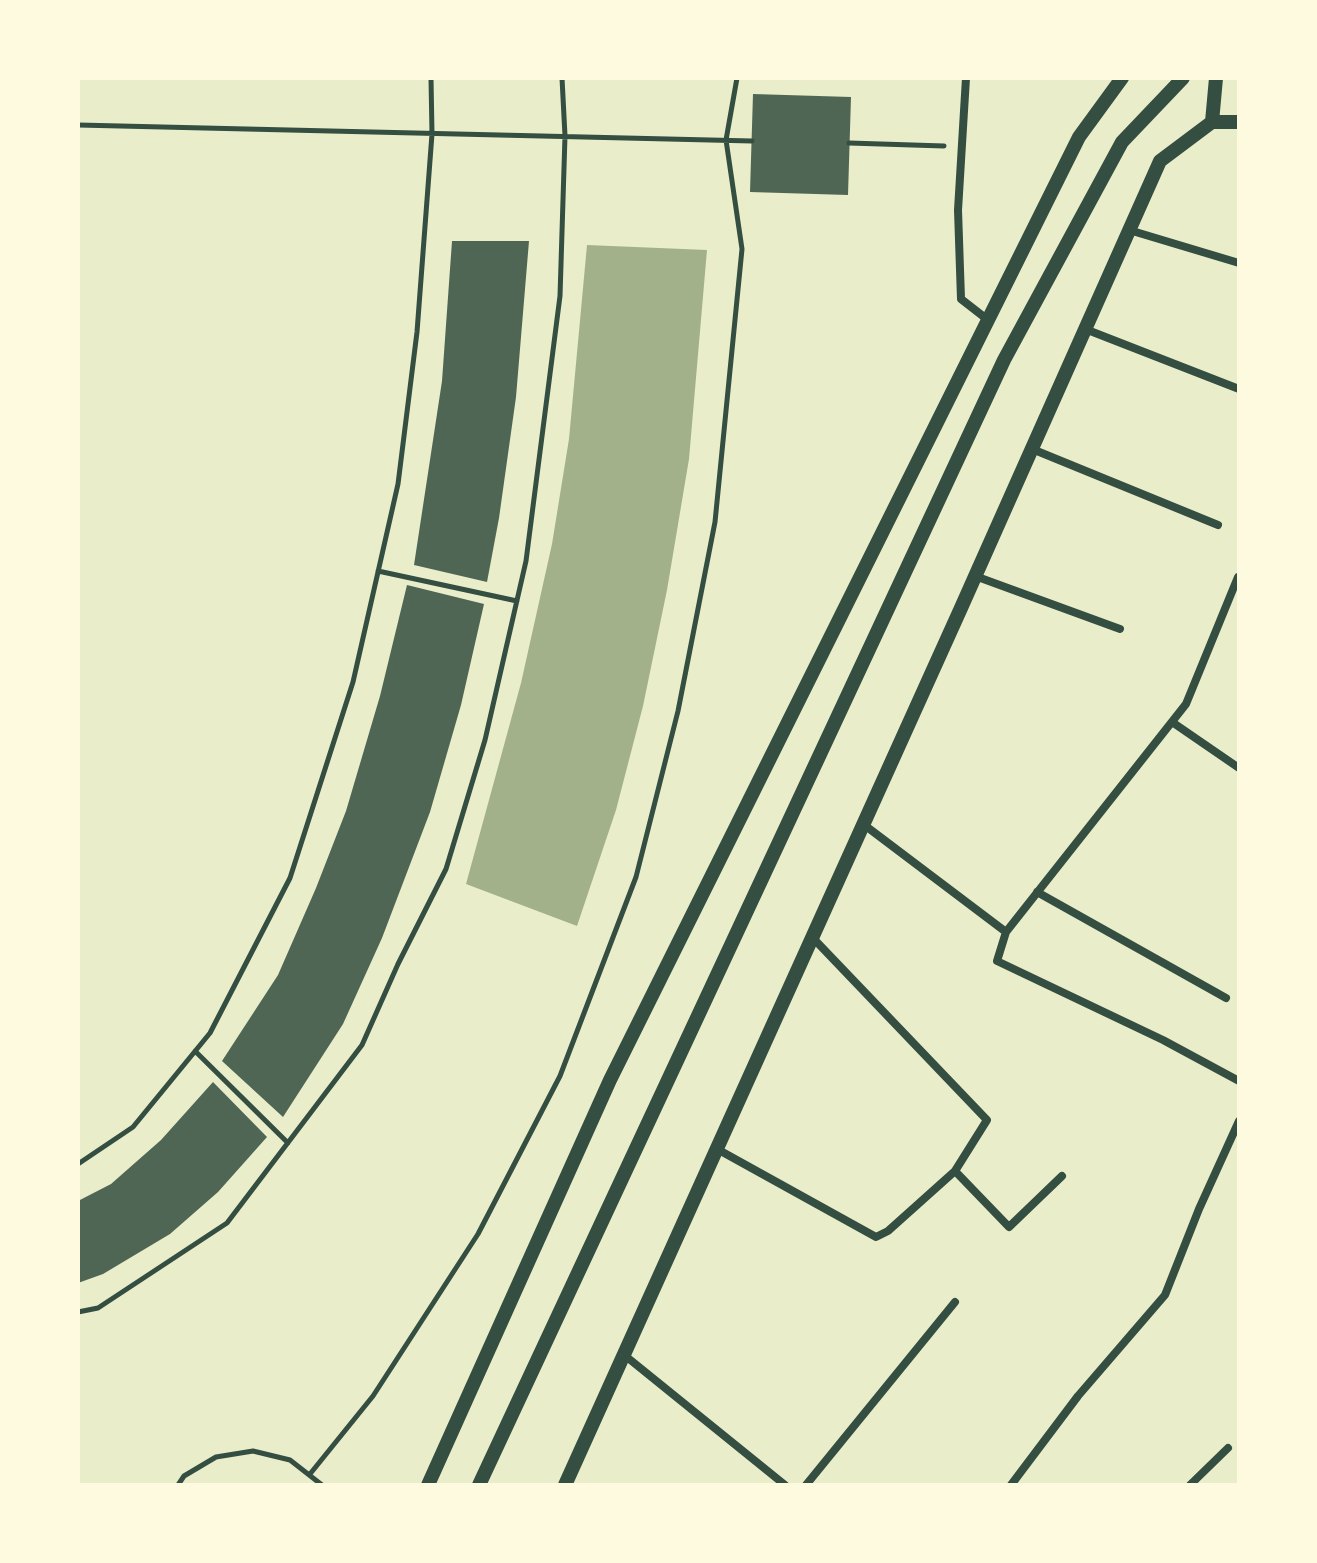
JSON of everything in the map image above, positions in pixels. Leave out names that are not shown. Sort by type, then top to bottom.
[{"type":"street","points":[[966,78],[958,210],[961,299],[988,320]]},
{"type":"street","points":[[428,1485],[610,1080],[1079,137],[1122,78]]},
{"type":"street","points":[[479,1485],[1004,360],[1122,142],[1183,78]]},
{"type":"street","points":[[1212,122],[1216,78]]},
{"type":"street","points":[[565,1485],[1160,161],[1212,122],[1239,122]]},
{"type":"street","points":[[1129,230],[1239,263]]},
{"type":"street","points":[[1085,329],[1239,389]]},
{"type":"street","points":[[1032,449],[1218,525]]},
{"type":"street","points":[[975,576],[1120,629]]},
{"type":"street","points":[[1239,577],[1186,704],[1006,932],[997,961],[1163,1040],[1239,1081]]},
{"type":"street","points":[[1172,722],[1239,768]]},
{"type":"street","points":[[863,824],[1006,932]]},
{"type":"street","points":[[1037,892],[1226,998]]},
{"type":"street","points":[[717,1149],[876,1237],[888,1231],[955,1171],[987,1120],[812,937]]},
{"type":"street","points":[[1011,1485],[1078,1396],[1165,1295],[1239,1121]]},
{"type":"street","points":[[955,1171],[1009,1227],[1062,1176]]},
{"type":"street","points":[[806,1485],[955,1302]]},
{"type":"street","points":[[623,1354],[785,1485]]},
{"type":"street","points":[[1190,1485],[1228,1448]]},
{"type":"path","points":[[78,1164],[133,1127],[210,1033],[290,878],[353,682],[398,484],[417,332],[432,134],[431,78]]},
{"type":"path","points":[[78,1312],[98,1308],[227,1223],[362,1045],[446,869],[485,740],[526,561],[560,296],[565,136],[562,78]]},
{"type":"path","points":[[310,1474],[373,1396],[478,1234],[560,1076],[636,877],[678,711],[715,522],[742,249],[726,140],[737,78]]},
{"type":"path","points":[[78,125],[752,141]]},
{"type":"path","points":[[849,143],[962,147]]},
{"type":"path","points":[[378,571],[517,601]]},
{"type":"path","points":[[195,1051],[288,1143]]},
{"type":"path","points":[[178,1485],[184,1476],[216,1457],[253,1451],[290,1460],[322,1485]]},
{"type":"shaded area","points":[[587,245],[707,250],[689,459],[667,590],[643,706],[616,810],[577,926],[466,884],[521,683],[552,544],[569,439]]},
{"type":"building","points":[[753,94],[851,97],[848,195],[750,192]]},
{"type":"building","points":[[452,241],[529,241],[516,397],[487,582],[414,565],[442,381]]},
{"type":"building","points":[[407,585],[484,604],[461,705],[430,812],[382,938],[343,1024],[283,1117],[222,1061],[278,975],[346,811],[380,696]]},
{"type":"building","points":[[213,1082],[267,1137],[218,1192],[170,1234],[103,1274],[78,1283],[78,1201],[111,1184],[161,1140]]}]
